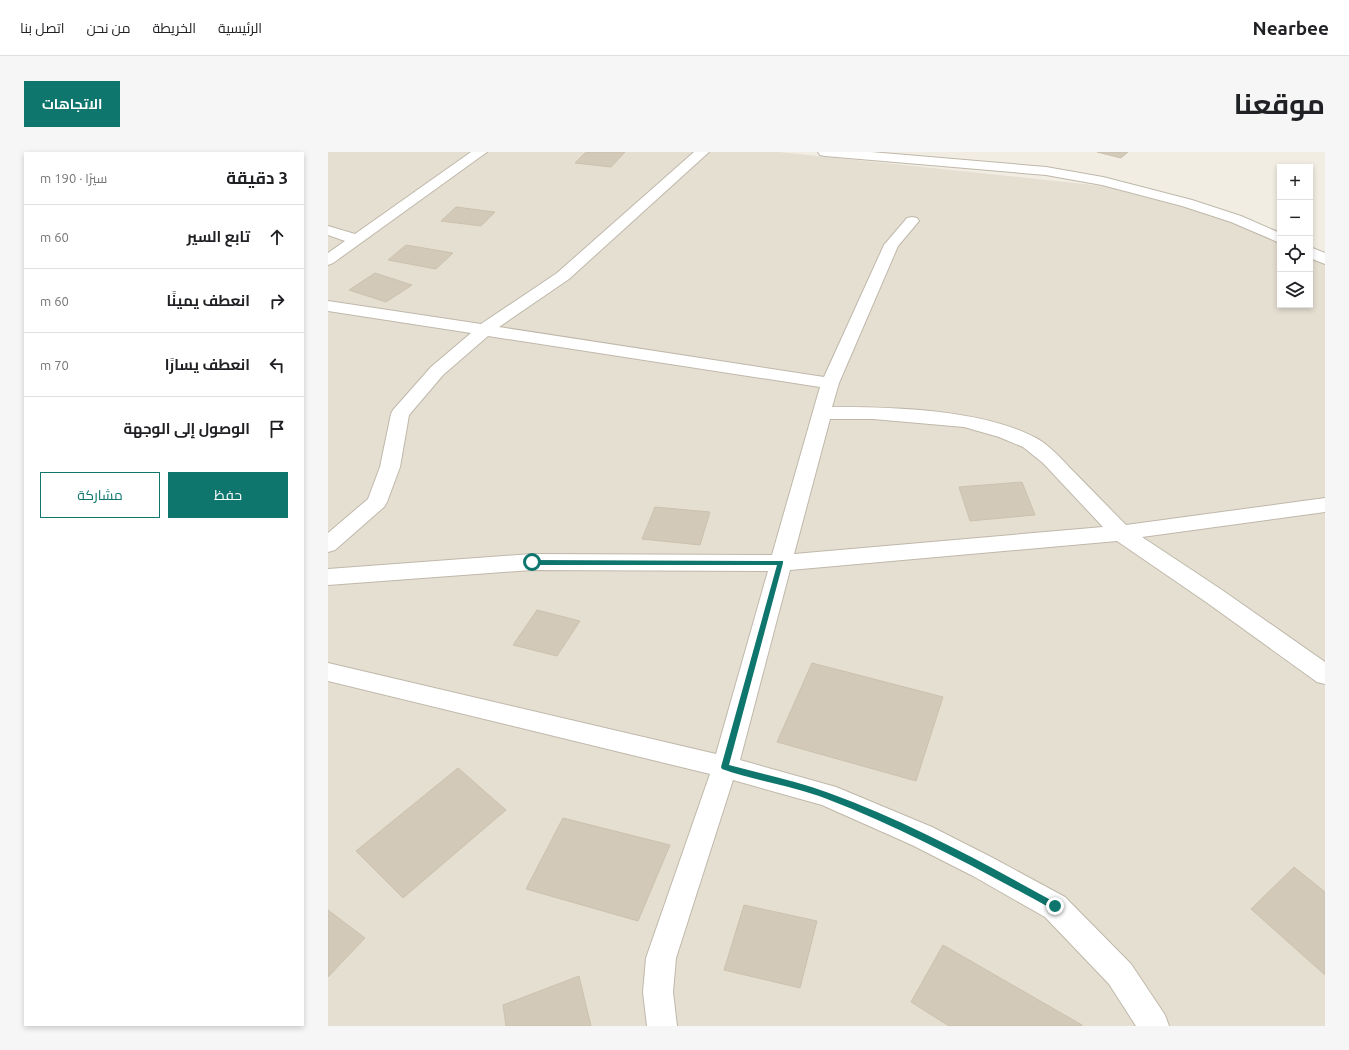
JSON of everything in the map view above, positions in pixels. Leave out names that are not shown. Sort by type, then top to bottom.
[{"type":"street","points":[[328,260],[480,152]]},
{"type":"street","points":[[328,545],[377,502],[390,467],[400,414],[437,371],[484,330],[563,276],[702,152]]},
{"type":"street","points":[[825,152],[1046,171],[1103,181],[1188,203],[1236,219],[1277,238]]},
{"type":"street","points":[[662,1026],[659,1014],[657,982],[661,958],[725,767],[830,383],[891,245],[912,221]]},
{"type":"street","points":[[328,230],[357,240]]},
{"type":"street","points":[[1313,253],[1325,259]]},
{"type":"street","points":[[328,306],[830,383]]},
{"type":"street","points":[[822,413],[873,413],[965,421],[1006,433],[1030,443],[1050,459],[1121,533],[1214,596],[1325,675]]},
{"type":"street","points":[[328,577],[532,562],[780,563],[1121,533],[1325,505]]},
{"type":"street","points":[[330,671],[725,767],[827,795],[914,832],[1055,906],[1120,974],[1154,1026]]},
{"type":"shaded area","points":[[328,152],[779,152],[1103,186],[1268,230],[1277,234],[1277,308],[1313,308],[1313,250],[1325,255],[1325,1026],[328,1026]]},
{"type":"building","points":[[586,152],[625,152],[611,167],[575,163]]},
{"type":"building","points":[[1097,152],[1128,152],[1121,158]]},
{"type":"building","points":[[456,207],[495,212],[481,226],[441,221]]},
{"type":"building","points":[[406,245],[453,253],[436,269],[388,260]]},
{"type":"building","points":[[375,273],[412,285],[386,302],[349,290]]},
{"type":"building","points":[[1022,482],[1035,515],[970,521],[959,487]]},
{"type":"building","points":[[655,507],[710,512],[700,545],[642,539]]},
{"type":"building","points":[[537,610],[580,621],[557,656],[513,645]]},
{"type":"building","points":[[812,663],[943,697],[916,781],[777,742]]},
{"type":"building","points":[[458,768],[506,810],[403,898],[356,851]]},
{"type":"building","points":[[563,818],[670,845],[638,921],[526,889]]},
{"type":"building","points":[[1294,867],[1325,892],[1325,975],[1251,909]]},
{"type":"building","points":[[744,905],[817,921],[800,988],[724,970]]},
{"type":"building","points":[[328,910],[365,938],[328,977]]},
{"type":"building","points":[[943,945],[1082,1026],[949,1026],[911,1002]]},
{"type":"building","points":[[579,976],[591,1026],[506,1026],[503,1005]]},
{"type":"route","points":[[532,562],[780,563],[725,767],[827,795],[922,836],[1055,906]]}]
